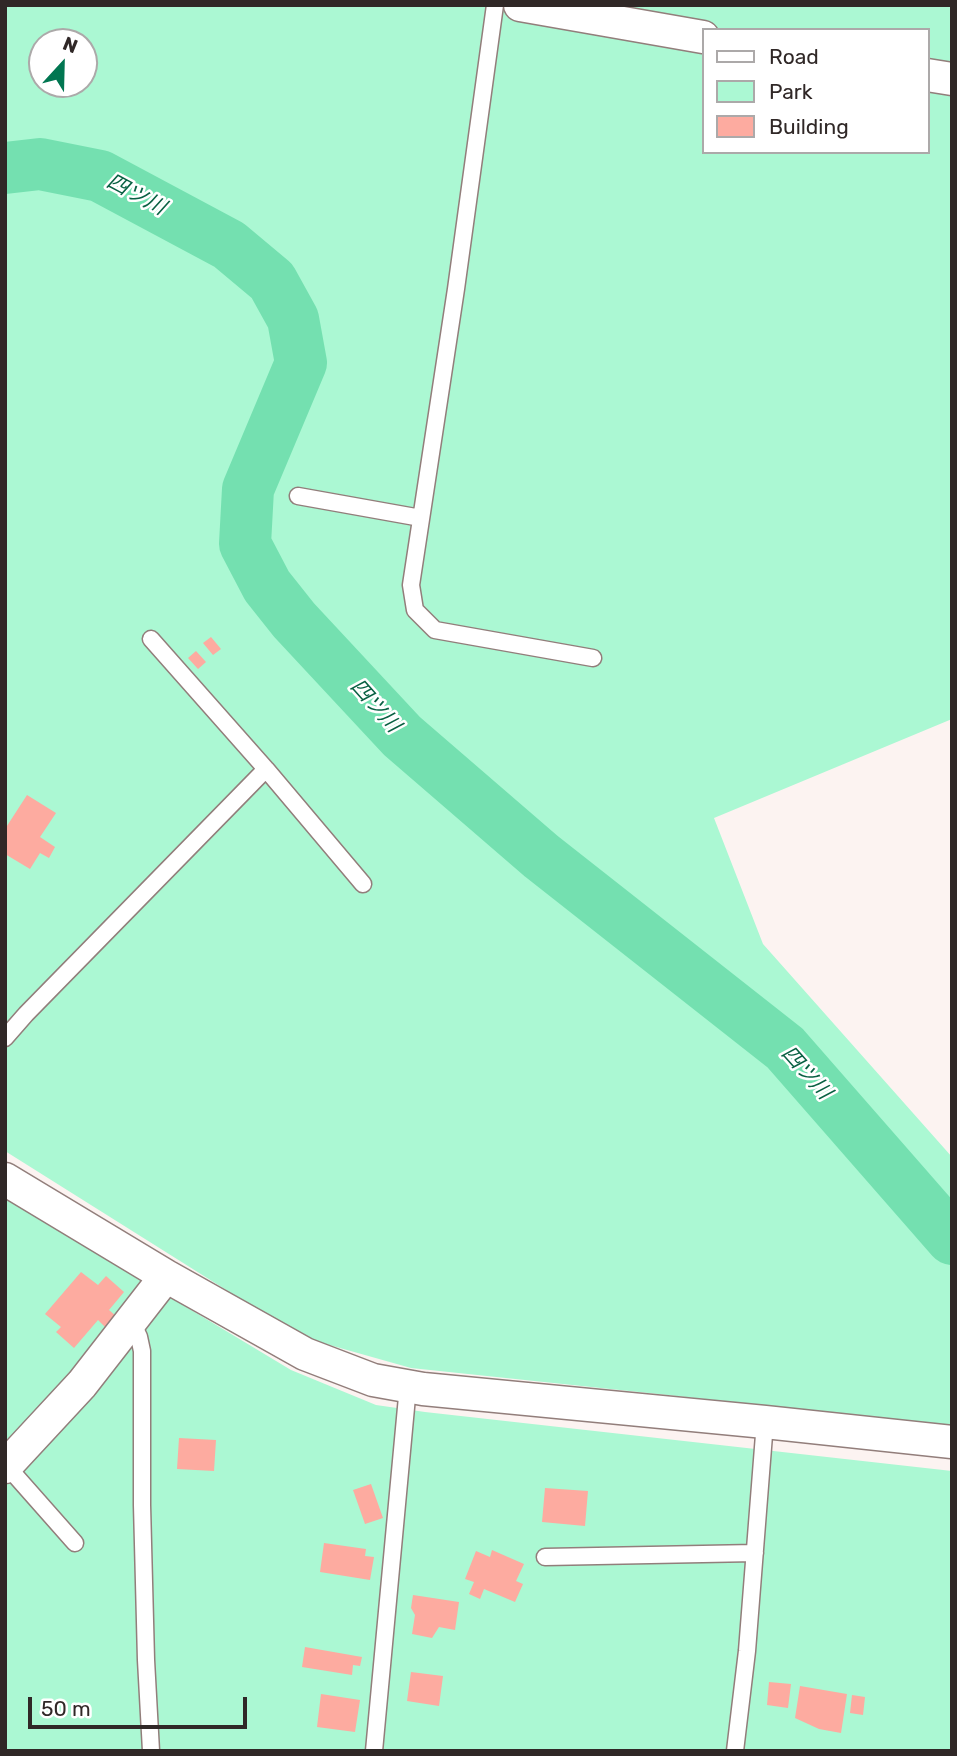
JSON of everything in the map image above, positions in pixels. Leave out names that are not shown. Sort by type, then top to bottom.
[{"type":"street","points":[[520,5],[702,37]]},
{"type":"street","points":[[929,75],[952,79]]},
{"type":"street","points":[[5,1179],[166,1276],[305,1354],[373,1380],[408,1387],[952,1442]]},
{"type":"street","points":[[6,1467],[82,1384],[166,1276]]},
{"type":"lane","points":[[495,5],[456,289],[411,585],[415,610],[435,630],[593,658]]},
{"type":"lane","points":[[298,496],[421,518]]},
{"type":"lane","points":[[151,639],[363,884]]},
{"type":"lane","points":[[5,1038],[266,769]]},
{"type":"lane","points":[[132,1322],[142,1351],[142,1518],[151,1751]]},
{"type":"lane","points":[[374,1751],[408,1387]]},
{"type":"lane","points":[[735,1751],[747,1651],[765,1422]]},
{"type":"lane","points":[[6,1467],[75,1543]]},
{"type":"lane","points":[[545,1557],[755,1553]]},
{"type":"green space","points":[[5,5],[952,5],[952,719],[714,818],[763,944],[952,1157],[952,1425],[411,1368],[301,1337],[5,1151]]},
{"type":"green space","points":[[5,1198],[291,1370],[376,1405],[952,1471],[952,1751],[5,1751]]},
{"type":"building","points":[[211,637],[221,649],[213,655],[203,643]]},
{"type":"building","points":[[196,651],[206,662],[198,669],[188,658]]},
{"type":"building","points":[[27,795],[56,813],[40,837],[55,847],[49,858],[40,853],[30,869],[5,854],[5,829]]},
{"type":"building","points":[[81,1272],[98,1285],[106,1276],[124,1292],[109,1310],[116,1316],[106,1328],[98,1320],[74,1348],[56,1332],[61,1327],[45,1314]]},
{"type":"building","points":[[179,1438],[216,1440],[214,1471],[177,1469]]},
{"type":"building","points":[[371,1484],[383,1518],[365,1524],[353,1490]]},
{"type":"building","points":[[545,1488],[588,1491],[585,1526],[542,1522]]},
{"type":"building","points":[[324,1543],[366,1549],[365,1556],[374,1557],[370,1580],[320,1572]]},
{"type":"building","points":[[492,1550],[524,1564],[516,1581],[523,1584],[515,1602],[484,1589],[480,1599],[469,1594],[474,1582],[465,1579],[476,1551],[490,1557]]},
{"type":"building","points":[[413,1595],[459,1602],[455,1630],[439,1627],[432,1638],[412,1634],[415,1615],[411,1608]]},
{"type":"building","points":[[305,1647],[362,1657],[360,1666],[353,1665],[352,1675],[302,1667]]},
{"type":"building","points":[[411,1672],[443,1676],[439,1706],[407,1701]]},
{"type":"building","points":[[769,1682],[791,1684],[788,1708],[767,1705]]},
{"type":"building","points":[[800,1686],[847,1694],[841,1733],[819,1729],[795,1718]]},
{"type":"building","points":[[321,1694],[360,1700],[355,1732],[317,1727]]},
{"type":"building","points":[[852,1695],[865,1697],[863,1715],[850,1713]]},
{"type":"waterway","name":"四ツ川","points":[[5,168],[40,164],[100,176],[229,245],[272,281],[293,319],[301,363],[248,489],[245,544],[267,586],[294,620],[402,736],[541,856],[785,1048],[952,1239]]}]
